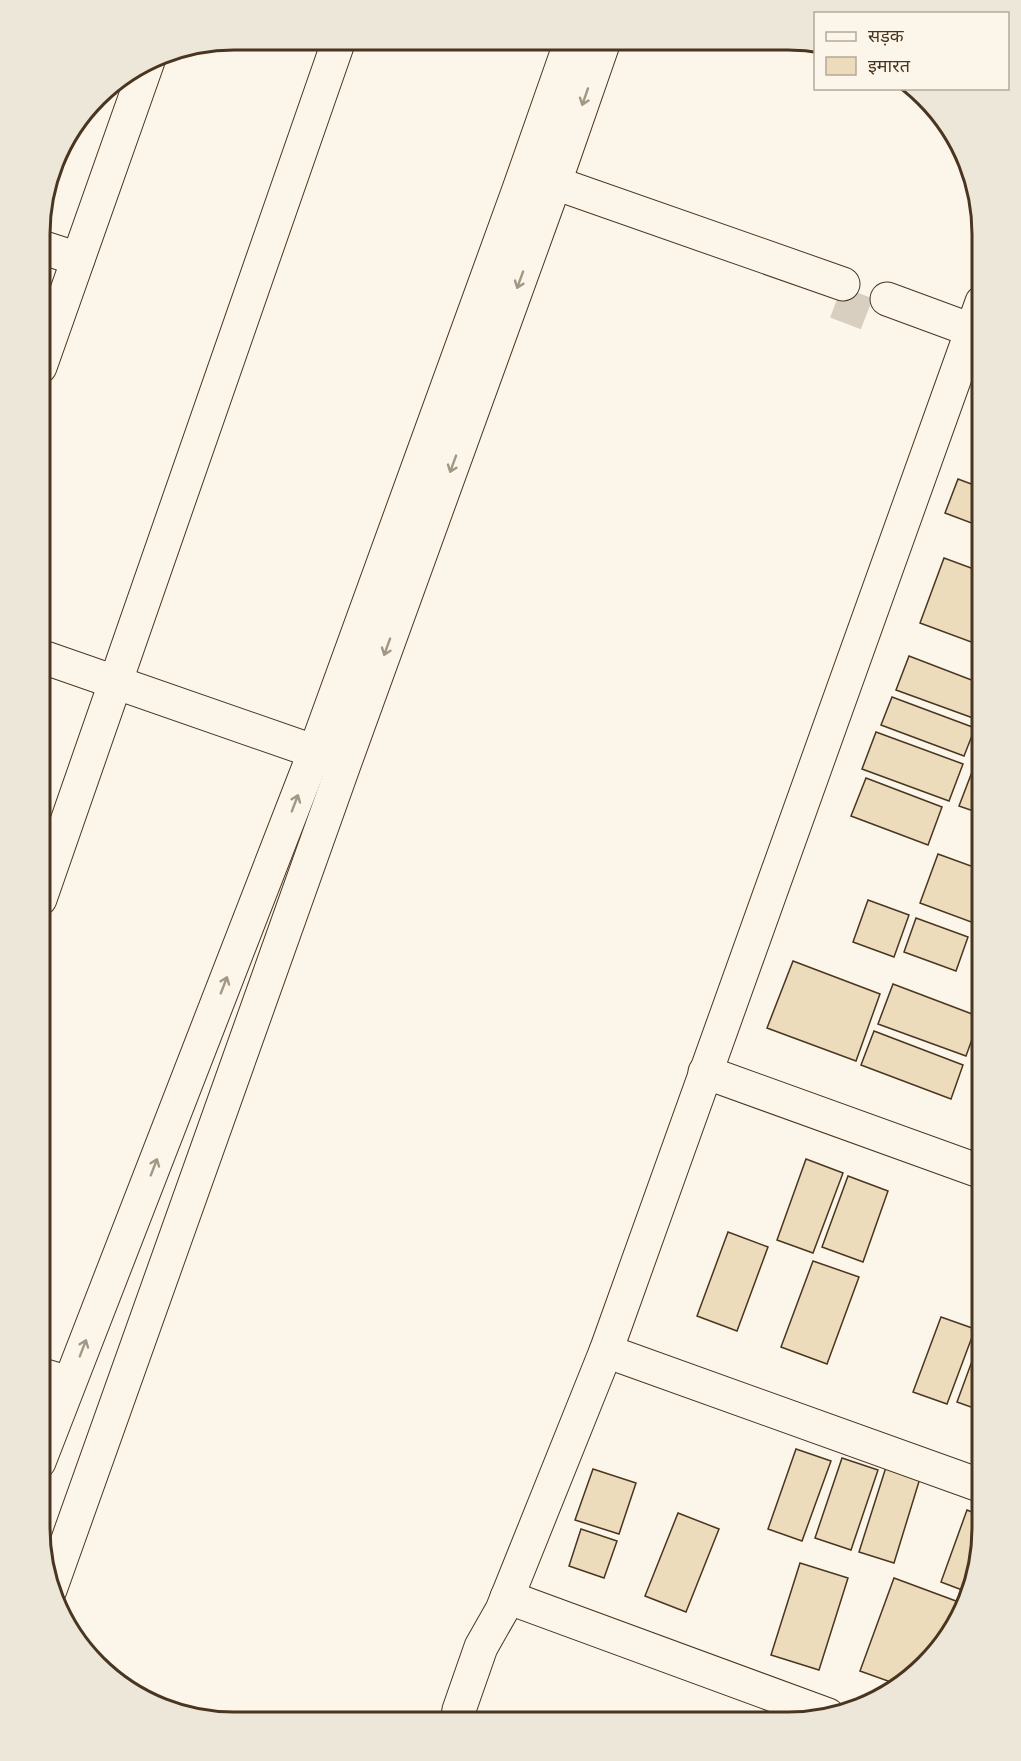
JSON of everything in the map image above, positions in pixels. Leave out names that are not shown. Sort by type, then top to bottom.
[{"type":"street","points":[[50,853],[116,682],[336,49]]},
{"type":"street","points":[[537,187],[569,49]]},
{"type":"street","points":[[56,1573],[330,757],[537,187],[600,49]]},
{"type":"street","points":[[50,339],[144,73]]},
{"type":"street","points":[[537,187],[840,293]]},
{"type":"street","points":[[50,250],[78,259]]},
{"type":"street","points":[[883,309],[972,328]]},
{"type":"street","points":[[459,1712],[481,1647],[504,1604],[606,1351],[972,337]]},
{"type":"street","points":[[50,659],[330,757]]},
{"type":"street","points":[[50,1400],[54,1379],[330,757]]},
{"type":"street","points":[[705,1072],[971,1168]]},
{"type":"street","points":[[606,1351],[971,1482]]},
{"type":"street","points":[[504,1604],[812,1709]]},
{"type":"street","points":[[477,1712],[498,1650],[504,1604]]},
{"type":"building","points":[[958,479],[972,484],[972,523],[945,513]]},
{"type":"building","points":[[944,558],[972,568],[972,642],[920,623]]},
{"type":"building","points":[[909,656],[972,680],[972,718],[896,690]]},
{"type":"building","points":[[892,697],[972,727],[972,737],[964,756],[881,725]]},
{"type":"building","points":[[876,732],[963,764],[949,801],[862,769]]},
{"type":"building","points":[[972,773],[972,810],[959,806]]},
{"type":"building","points":[[866,778],[942,807],[928,845],[851,816]]},
{"type":"building","points":[[938,854],[972,866],[971,922],[920,903]]},
{"type":"building","points":[[868,900],[909,915],[894,957],[853,942]]},
{"type":"building","points":[[916,918],[968,937],[956,971],[904,952]]},
{"type":"building","points":[[793,961],[880,994],[856,1061],[767,1028]]},
{"type":"building","points":[[893,984],[971,1014],[971,1041],[966,1056],[878,1024]]},
{"type":"building","points":[[874,1031],[963,1065],[951,1099],[861,1065]]},
{"type":"building","points":[[806,1159],[843,1173],[813,1253],[777,1240]]},
{"type":"building","points":[[848,1176],[888,1191],[863,1262],[822,1247]]},
{"type":"building","points":[[728,1232],[768,1247],[737,1331],[697,1316]]},
{"type":"building","points":[[813,1261],[859,1277],[827,1364],[781,1347]]},
{"type":"building","points":[[941,1317],[971,1328],[971,1339],[947,1404],[913,1392]]},
{"type":"building","points":[[971,1364],[971,1407],[957,1402]]},
{"type":"building","points":[[796,1449],[831,1461],[802,1541],[768,1529]]},
{"type":"building","points":[[842,1458],[878,1470],[851,1550],[815,1538]]},
{"type":"building","points":[[887,1464],[921,1475],[894,1563],[859,1552]]},
{"type":"building","points":[[593,1469],[636,1483],[619,1534],[575,1520]]},
{"type":"building","points":[[967,1510],[971,1512],[971,1539],[962,1586],[961,1589],[941,1582]]},
{"type":"building","points":[[678,1513],[719,1529],[686,1612],[645,1596]]},
{"type":"building","points":[[581,1529],[617,1541],[604,1578],[569,1566]]},
{"type":"building","points":[[800,1563],[848,1578],[819,1670],[771,1655]]},
{"type":"building","points":[[894,1578],[956,1601],[947,1619],[926,1649],[890,1680],[860,1671]]},
{"type":"tunnel","points":[[836,302],[880,319]]}]
